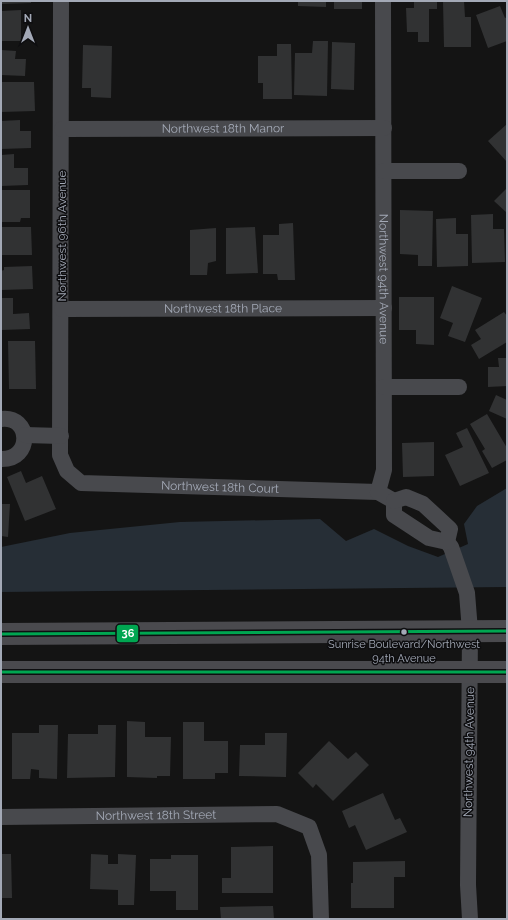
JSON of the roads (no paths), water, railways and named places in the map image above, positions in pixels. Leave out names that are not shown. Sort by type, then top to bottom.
[{"type":"highway","points":[[1,634],[507,631]]},
{"type":"highway","points":[[1,672],[507,672]]},
{"type":"street","name":"Northwest 96th Avenue","points":[[61,1],[62,309],[60,455],[67,471]]},
{"type":"street","name":"Northwest 94th Avenue","points":[[378,492],[384,470],[383,1]]},
{"type":"street","name":"Northwest 18th Manor","points":[[62,129],[384,128]]},
{"type":"street","points":[[384,170],[459,171]]},
{"type":"street","name":"Northwest 18th Place","points":[[62,309],[384,308]]},
{"type":"street","points":[[384,387],[459,387]]},
{"type":"street","points":[[1,419],[13,420],[18,424],[25,435],[23,448],[19,453],[8,459],[1,459]]},
{"type":"street","points":[[25,435],[61,436]]},
{"type":"street","name":"Northwest 18th Court","points":[[67,471],[82,483],[378,492]]},
{"type":"street","points":[[378,492],[394,501],[394,514],[429,538],[449,545]]},
{"type":"street","name":"Northwest 94th Avenue","points":[[394,501],[406,497],[423,504],[450,529],[449,545],[467,593],[470,631],[468,885],[470,919]]},
{"type":"street","name":"Northwest 18th Street","points":[[1,817],[278,814],[309,827],[319,855],[321,919]]},
{"type":"place","name":"Sunrise Boulevard/Northwest 94th Avenue","points":[[404,632]]}]
